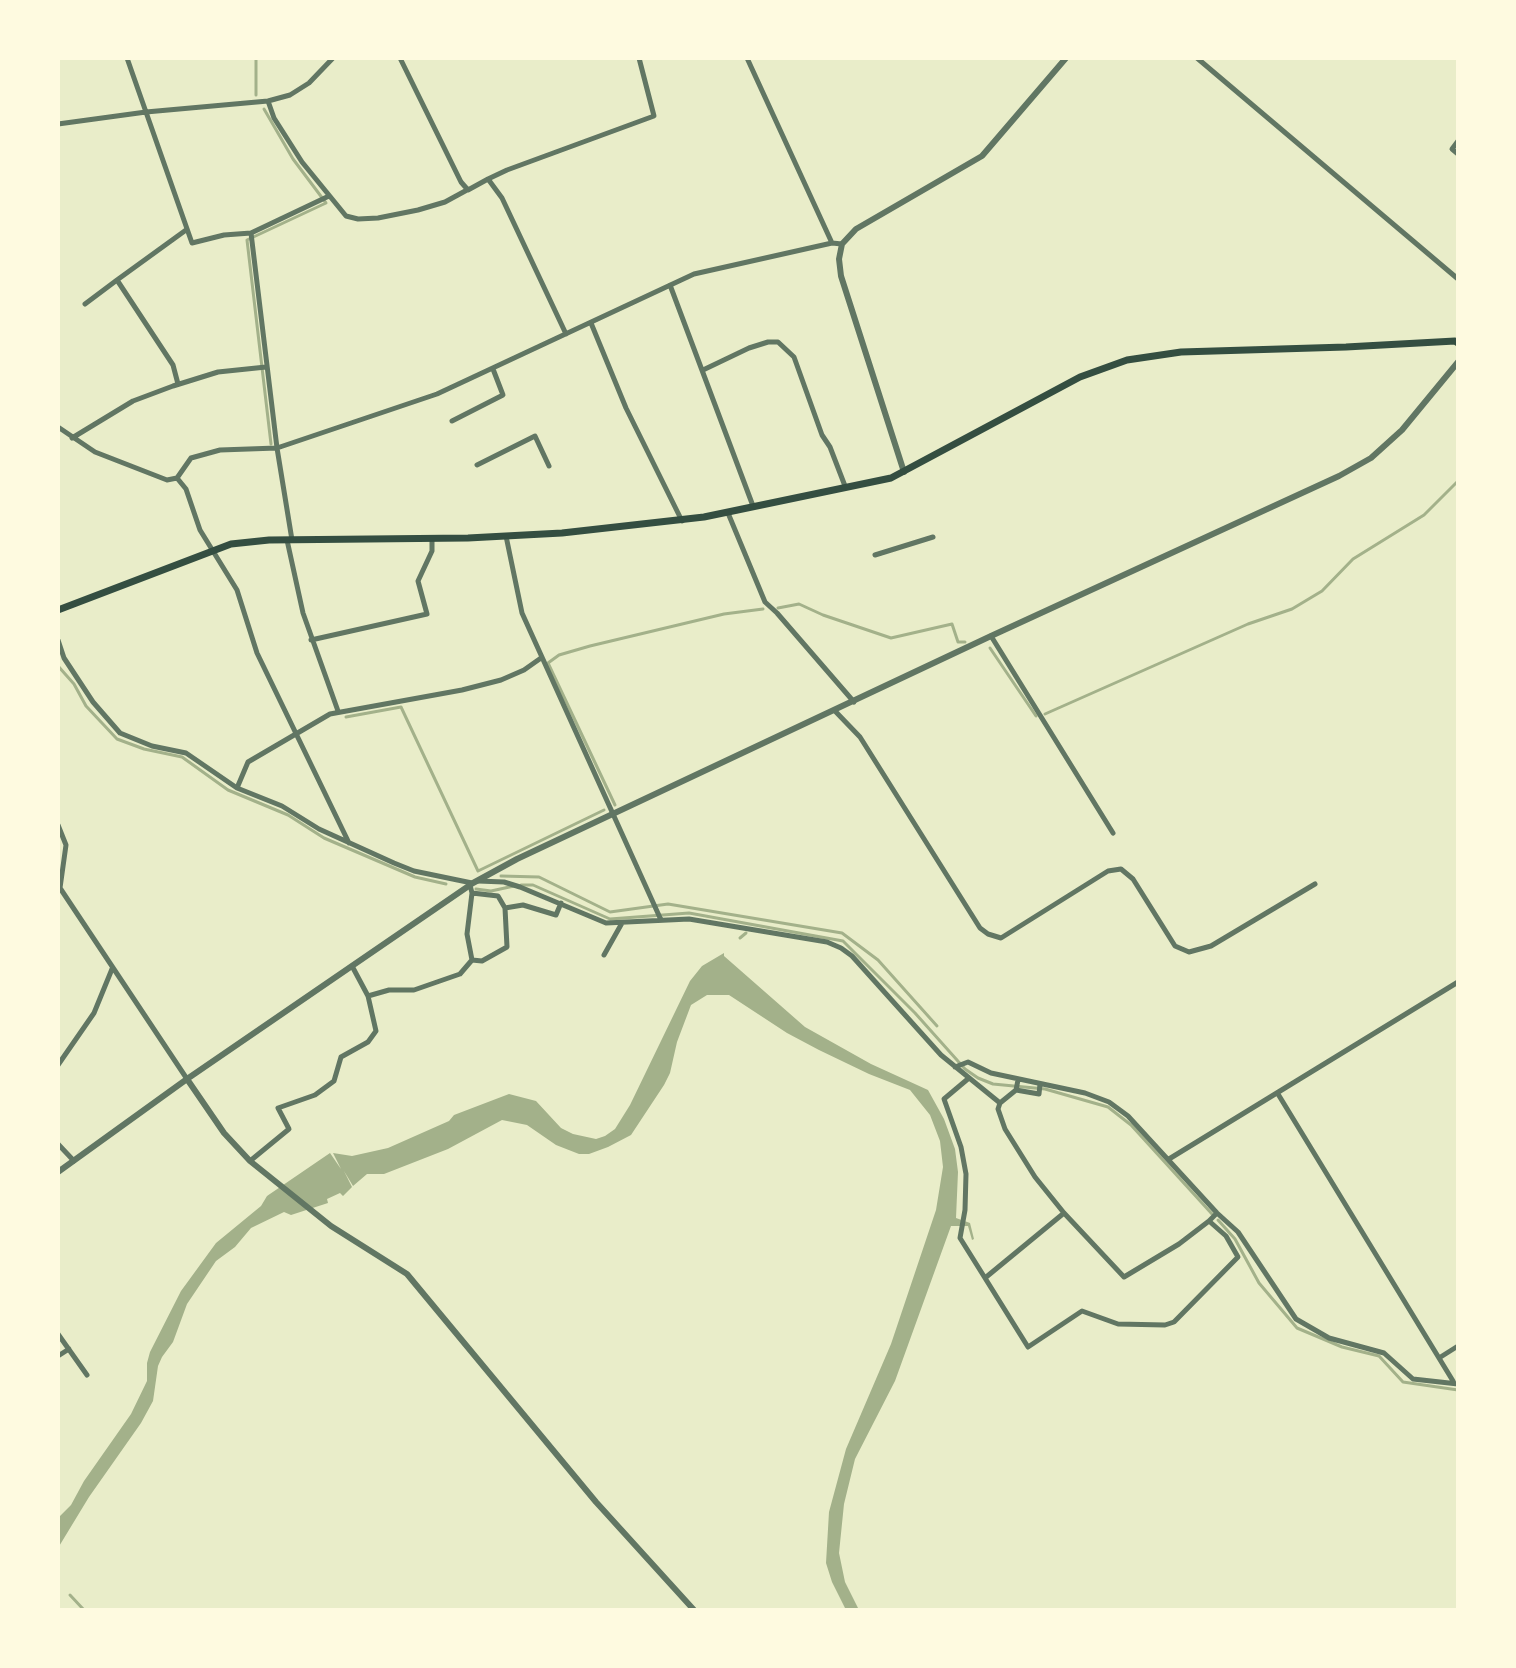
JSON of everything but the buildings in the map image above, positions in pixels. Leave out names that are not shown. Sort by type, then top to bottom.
[{"type":"main road","points":[[58,610],[231,544],[562,533],[682,521],[891,478],[1080,377],[1127,360],[1181,352],[1458,343]]},
{"type":"street","points":[[127,58],[192,243],[224,235],[252,236],[329,196]]},
{"type":"street","points":[[58,124],[268,101],[290,95],[309,83],[333,58]]},
{"type":"street","points":[[400,58],[461,182],[468,190]]},
{"type":"street","points":[[268,101],[274,118],[346,216],[378,218],[445,202],[522,164],[654,116],[639,58]]},
{"type":"street","points":[[747,58],[832,243]]},
{"type":"street","points":[[904,472],[841,276],[839,259],[842,244],[856,229],[982,156],[1066,58]]},
{"type":"street","points":[[1197,58],[1458,279]]},
{"type":"street","points":[[1458,141],[1452,149],[1458,154]]},
{"type":"street","points":[[488,179],[502,198],[566,334]]},
{"type":"street","points":[[85,304],[187,229]]},
{"type":"street","points":[[252,236],[264,367],[293,572],[311,640],[338,711]]},
{"type":"street","points":[[58,427],[95,452],[167,480],[177,478],[191,458],[220,450],[277,448],[437,394],[694,274],[832,243],[842,244]]},
{"type":"street","points":[[117,280],[173,365],[178,384]]},
{"type":"street","points":[[670,285],[754,507]]},
{"type":"street","points":[[591,323],[626,408],[682,521]]},
{"type":"street","points":[[703,370],[749,348],[778,342],[794,357],[817,422],[845,486]]},
{"type":"street","points":[[58,1172],[187,1079],[473,883],[517,859],[991,636],[1339,476],[1371,458],[1402,430],[1458,362]]},
{"type":"street","points":[[72,438],[133,401],[178,384],[218,372],[264,367]]},
{"type":"street","points":[[452,421],[503,395],[493,369]]},
{"type":"street","points":[[477,465],[535,436],[549,466]]},
{"type":"street","points":[[177,478],[186,489],[210,550],[237,590],[257,653],[349,843]]},
{"type":"street","points":[[728,513],[765,602],[854,702]]},
{"type":"street","points":[[506,535],[522,613],[661,918]]},
{"type":"street","points":[[875,555],[933,537]]},
{"type":"street","points":[[311,640],[427,614],[418,581],[432,551],[432,538]]},
{"type":"street","points":[[991,636],[1113,833]]},
{"type":"street","points":[[58,640],[64,658],[93,702],[120,733],[152,746],[186,753],[237,788],[282,806],[349,843],[414,871],[473,883],[508,883],[606,923],[689,919],[827,942],[841,948],[852,956],[955,1068],[1000,1103]]},
{"type":"street","points":[[237,788],[248,762],[338,711],[462,690],[501,680],[541,658]]},
{"type":"street","points":[[835,711],[860,737],[980,928],[988,934],[1001,938],[1108,871],[1121,869],[1133,879],[1175,946],[1189,952],[1211,946],[1315,884]]},
{"type":"street","points":[[58,825],[66,845],[60,888],[224,1133],[250,1161],[315,1214],[346,1237],[396,1265],[416,1284],[596,1502],[694,1610]]},
{"type":"street","points":[[472,960],[467,934],[473,883]]},
{"type":"street","points":[[472,893],[498,896],[505,908],[507,947],[482,961],[472,960]]},
{"type":"street","points":[[505,908],[523,905],[556,915],[561,903]]},
{"type":"street","points":[[604,955],[622,923]]},
{"type":"street","points":[[368,996],[389,990],[414,990],[442,982],[460,974],[472,960]]},
{"type":"street","points":[[250,1161],[289,1129],[278,1108],[315,1095],[334,1081],[341,1057],[368,1042],[376,1031],[368,996],[352,966]]},
{"type":"street","points":[[58,1065],[94,1013],[112,968]]},
{"type":"street","points":[[1169,1159],[1458,982]]},
{"type":"street","points":[[955,1068],[968,1062],[991,1073],[1085,1093],[1109,1102],[1128,1116],[1238,1232],[1296,1319],[1329,1338],[1384,1353],[1413,1379],[1456,1383]]},
{"type":"street","points":[[969,1078],[944,1099],[961,1147],[966,1174],[960,1238],[1028,1347],[1082,1311],[1118,1324],[1165,1325],[1178,1318],[1238,1257],[1226,1236],[1209,1221]]},
{"type":"street","points":[[1018,1080],[1016,1090],[1000,1103],[998,1109],[1017,1150],[1064,1213],[1124,1277],[1179,1244],[1217,1213]]},
{"type":"street","points":[[1016,1090],[1039,1094],[1040,1084]]},
{"type":"street","points":[[1278,1094],[1456,1383]]},
{"type":"street","points":[[58,1144],[74,1161]]},
{"type":"street","points":[[985,1278],[1064,1213]]},
{"type":"street","points":[[58,1334],[87,1375]]},
{"type":"street","points":[[1439,1358],[1458,1346]]},
{"type":"street","points":[[58,1356],[69,1349]]},
{"type":"shaded area","points":[[724,953],[805,1027],[871,1064],[928,1090],[944,1119],[955,1149],[958,1172],[956,1218],[970,1223],[974,1239],[968,1226],[951,1226],[895,1381],[855,1459],[844,1504],[839,1553],[845,1582],[859,1610],[846,1610],[826,1563],[829,1512],[846,1449],[891,1344],[936,1210],[943,1167],[940,1141],[930,1115],[910,1090],[819,1050],[729,995],[707,995],[691,1005],[664,1085],[631,1135],[608,1147],[579,1154],[556,1145],[527,1125],[502,1120],[448,1149],[384,1174],[367,1174],[353,1186],[344,1171],[352,1187],[343,1196],[340,1193],[327,1199],[328,1203],[291,1215],[284,1212],[251,1228],[235,1247],[216,1261],[187,1304],[173,1342],[158,1366],[153,1401],[58,1548],[58,1518],[71,1505],[131,1414],[147,1381],[150,1352],[181,1291],[216,1243],[261,1206],[267,1196],[330,1153],[341,1169],[333,1153],[352,1156],[388,1148],[449,1121],[454,1115],[509,1094],[536,1101],[561,1128],[573,1134],[596,1139],[605,1136],[615,1129],[630,1105],[690,981],[702,966]]},
{"type":"waterway","points":[[256,58],[256,95]]},
{"type":"waterway","points":[[264,109],[293,159],[326,203],[247,240],[271,444]]},
{"type":"waterway","points":[[1045,714],[1248,624],[1292,609],[1322,591],[1353,559],[1424,515],[1458,481]]},
{"type":"waterway","points":[[778,608],[799,604],[891,638],[952,624],[958,642],[965,642]]},
{"type":"waterway","points":[[615,805],[548,663],[559,655],[590,646],[724,614],[763,609]]},
{"type":"waterway","points":[[990,648],[1036,716]]},
{"type":"waterway","points":[[58,666],[74,684],[86,706],[117,739],[144,749],[182,757],[228,790],[288,815],[324,838],[415,877],[446,884]]},
{"type":"waterway","points":[[346,717],[401,707],[478,871],[604,810]]},
{"type":"waterway","points":[[501,876],[539,877],[610,912],[668,904],[842,933],[878,960],[937,1026]]},
{"type":"waterway","points":[[521,885],[533,885],[610,919],[689,913],[843,941],[915,1013],[965,1069],[993,1084],[1045,1089],[1108,1107],[1131,1125],[1212,1214]]},
{"type":"waterway","points":[[476,889],[491,891],[514,886]]},
{"type":"waterway","points":[[740,938],[746,933]]},
{"type":"waterway","points":[[1218,1220],[1235,1239],[1259,1283],[1297,1328],[1342,1347],[1379,1356],[1403,1382],[1458,1390]]},
{"type":"waterway","points":[[70,1595],[84,1610]]}]
